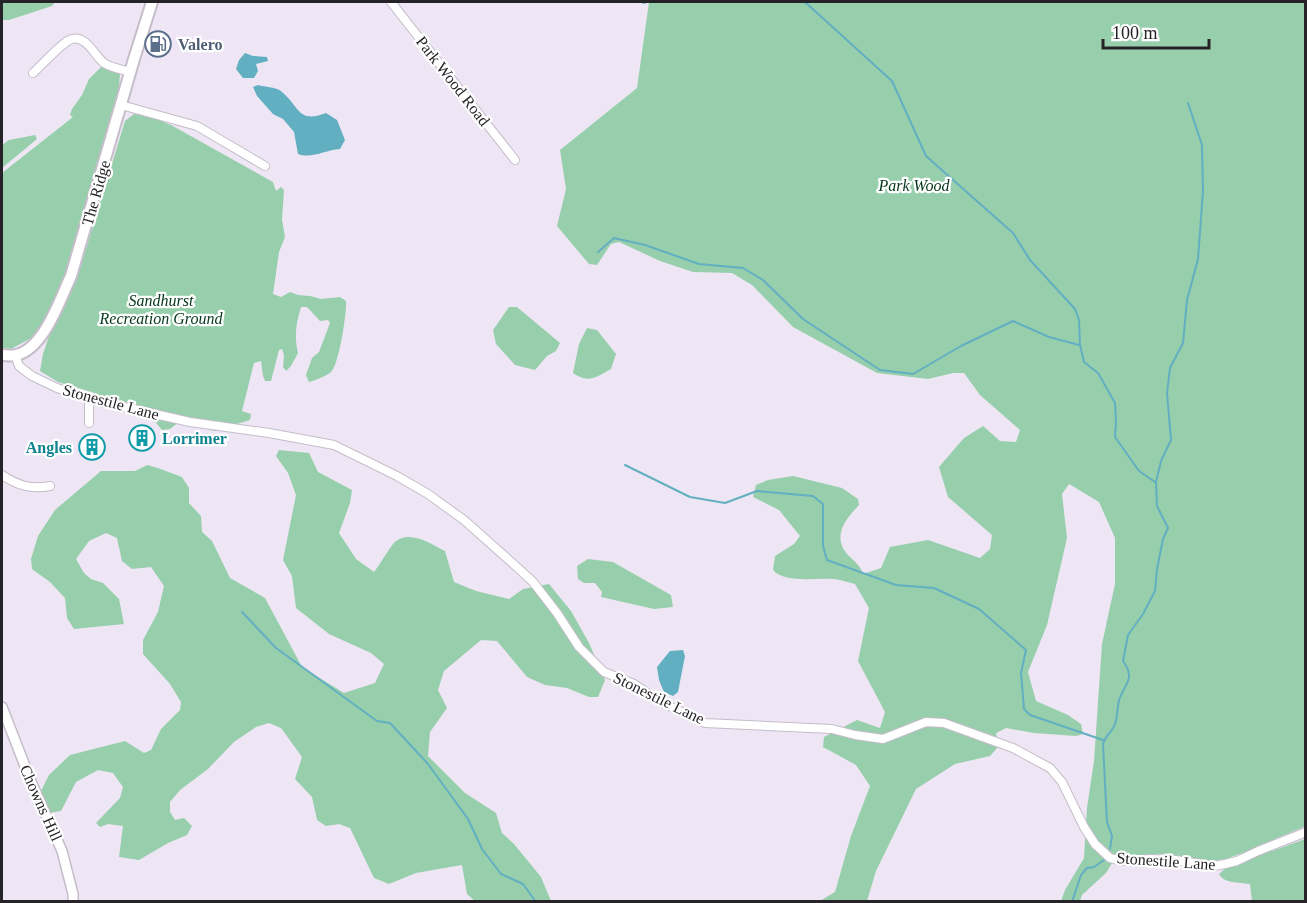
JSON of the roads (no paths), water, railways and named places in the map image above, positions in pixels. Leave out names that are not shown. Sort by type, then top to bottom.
[{"type":"main road","name":"The Ridge","points":[[15,355],[36,343],[45,330],[70,276],[152,2]]},
{"type":"main road","points":[[2,355],[15,355]]},
{"type":"street","name":"Park Wood Road","points":[[391,2],[515,160]]},
{"type":"street","points":[[33,73],[64,43],[72,39],[78,39],[88,45],[106,64],[130,72]]},
{"type":"street","points":[[121,105],[197,126],[265,166]]},
{"type":"street","name":"Stonestile Lane","points":[[15,355],[19,366],[32,376],[89,399],[190,422],[334,445],[398,476],[464,520],[533,582],[579,647],[604,672],[634,684],[661,702],[705,723],[832,729],[883,739],[926,722],[944,723],[1013,748],[1050,768],[1062,782],[1095,844],[1110,858],[1122,861],[1174,860],[1214,866],[1237,861],[1258,850],[1305,832]]},
{"type":"street","points":[[89,399],[89,423]]},
{"type":"street","points":[[2,475],[32,488],[50,486]]},
{"type":"street","name":"Chowns Hill","points":[[2,707],[32,784],[62,851],[73,902]]},
{"type":"water","points":[[245,53],[267,57],[268,61],[256,64],[258,71],[254,78],[243,78],[236,69]]},
{"type":"water","points":[[258,85],[280,90],[305,115],[317,116],[326,113],[337,120],[345,140],[340,149],[313,155],[298,154],[294,132],[257,96],[253,87]]},
{"type":"water","points":[[683,650],[685,656],[678,692],[673,696],[664,692],[657,667],[670,651]]},
{"type":"waterway","points":[[643,3],[647,2]]},
{"type":"waterway","points":[[805,2],[892,81],[926,156],[1013,233],[1030,260],[1075,309],[1079,320],[1080,345],[1084,362],[1098,373],[1115,403],[1115,437],[1139,471],[1155,482]]},
{"type":"waterway","points":[[1110,849],[1112,836],[1107,822],[1103,744],[1114,727],[1119,700],[1129,677],[1123,661],[1128,635],[1143,614],[1155,591],[1163,539],[1168,528],[1157,506],[1156,482],[1161,461],[1171,440],[1167,393],[1170,368],[1183,343],[1187,300],[1198,259],[1203,191],[1202,145],[1188,103]]},
{"type":"waterway","points":[[598,252],[614,238],[645,245],[699,264],[743,268],[763,280],[803,319],[880,370],[913,374],[961,346],[1013,321],[1049,337],[1079,345]]},
{"type":"waterway","points":[[625,465],[690,497],[725,503],[757,491],[813,496],[823,504],[823,546],[827,560],[896,585],[934,588],[979,609],[1026,650],[1021,673],[1024,709],[1030,715],[1103,740]]},
{"type":"waterway","points":[[242,612],[276,648],[377,721],[390,723],[428,764],[468,819],[482,849],[501,874],[523,884],[536,902]]},
{"type":"waterway","points":[[1072,902],[1081,875],[1087,868],[1094,867],[1104,860]]},
{"type":"place","name":"Valero","points":[[158,44]]},
{"type":"place","name":"Lorrimer","points":[[142,438]]},
{"type":"place","name":"Angles","points":[[92,447]]},
{"type":"park label","name":"Park Wood","points":[[914,185]]},
{"type":"park label","name":"Sandhurst Recreation Ground","points":[[161,309]]}]
